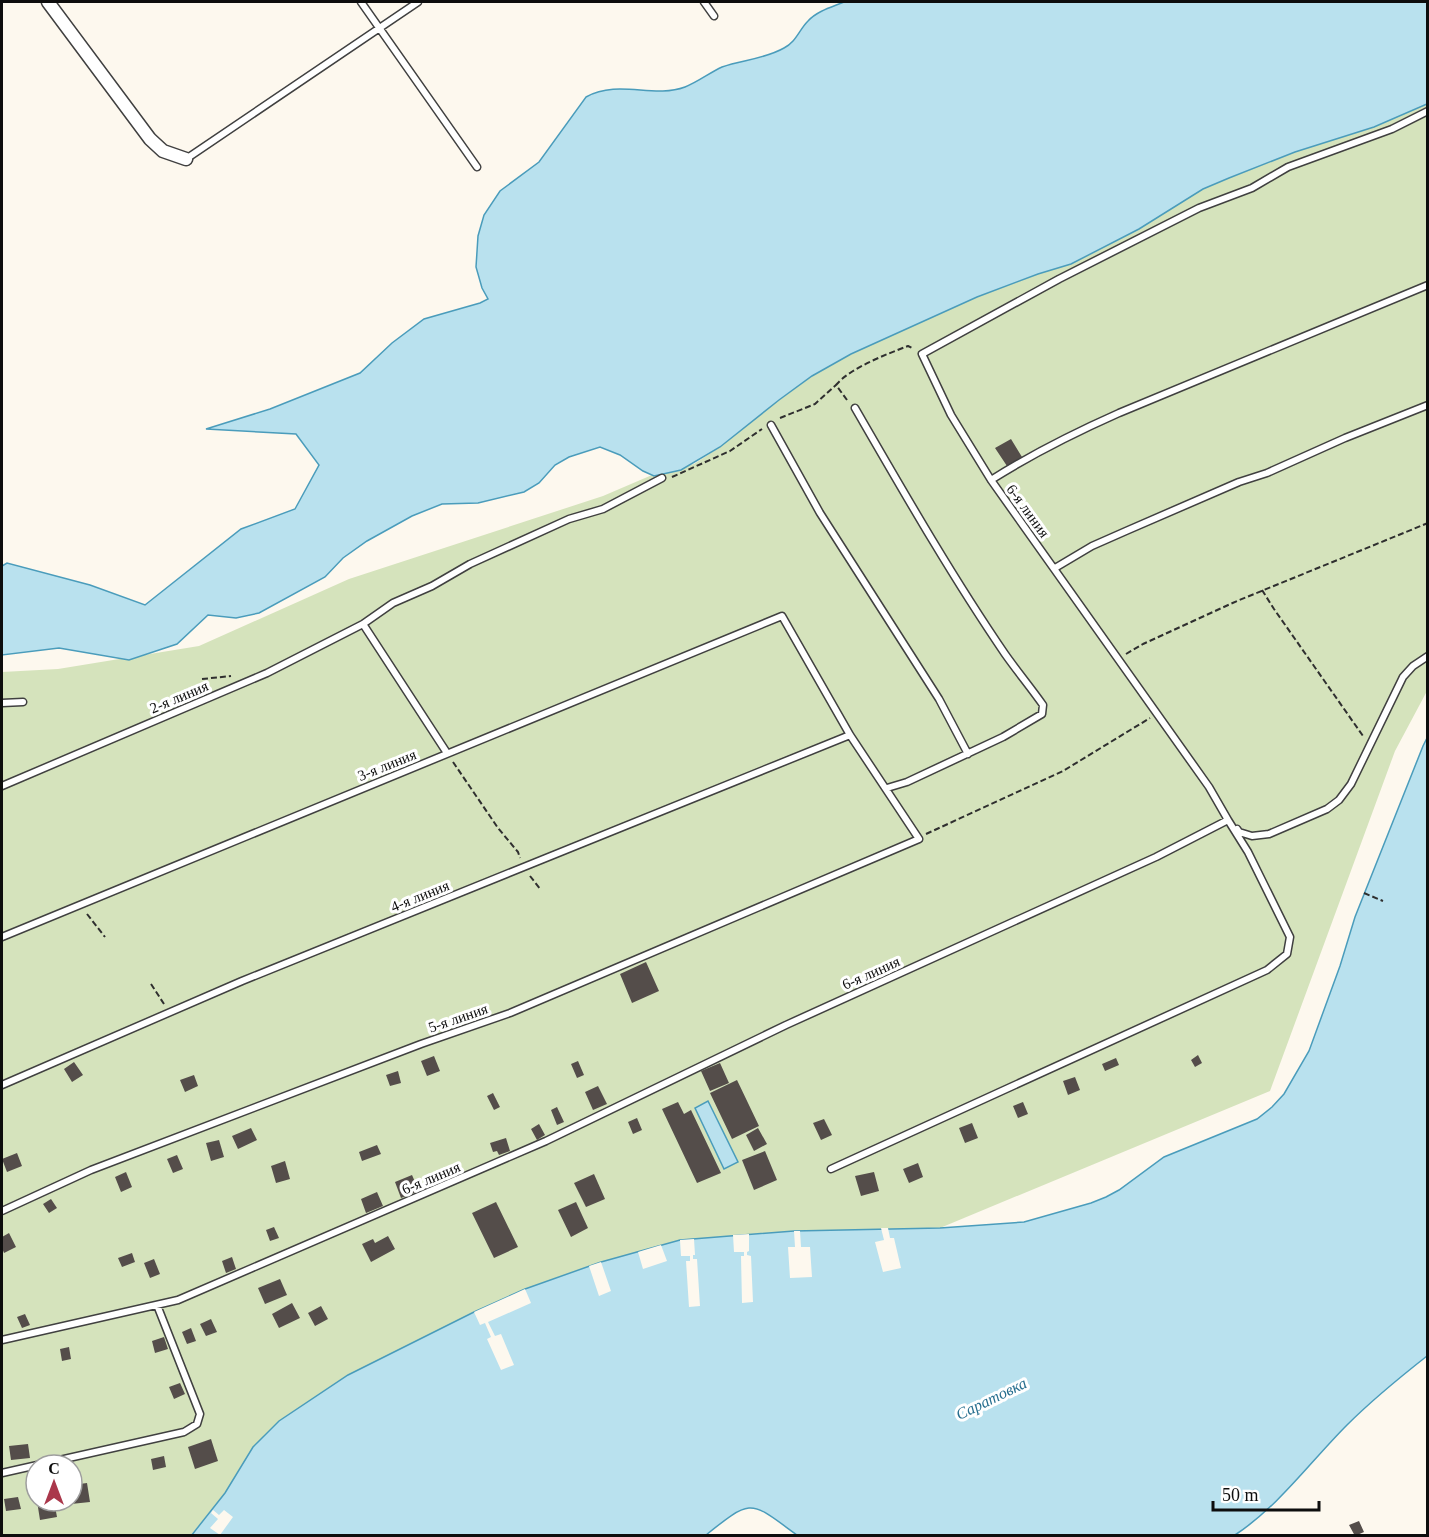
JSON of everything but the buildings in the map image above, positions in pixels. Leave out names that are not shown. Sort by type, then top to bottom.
[{"type":"street","points":[[48,2],[150,139],[163,151],[186,159]]},
{"type":"lane","points":[[361,2],[477,168]]},
{"type":"lane","points":[[186,159],[418,2]]},
{"type":"lane","points":[[704,2],[714,16]]},
{"type":"lane","points":[[922,354],[1039,290],[1200,208],[1252,188],[1288,167],[1392,129],[1428,111]]},
{"type":"lane","points":[[991,480],[1027,458],[1109,417],[1428,285]]},
{"type":"lane","name":"6-я линия","points":[[2,1340],[178,1300],[546,1141],[786,1025],[1156,857],[1228,820],[1209,787],[991,480],[951,415],[922,354]]},
{"type":"lane","points":[[1055,568],[1092,546],[1126,531],[1428,405]]},
{"type":"lane","points":[[855,408],[911,504],[1005,654],[1043,705],[1042,714],[1030,722],[968,754],[907,782],[887,788]]},
{"type":"lane","points":[[771,424],[820,513],[939,699],[968,754]]},
{"type":"lane","name":"2-я линия","points":[[2,786],[267,673],[363,624],[393,603],[432,586],[470,564],[569,519],[603,509],[662,478]]},
{"type":"lane","name":"3-я линия","points":[[2,937],[782,616],[850,735]]},
{"type":"lane","points":[[363,624],[447,753]]},
{"type":"lane","points":[[1228,820],[1239,832],[1252,836],[1269,834],[1327,809],[1339,800],[1351,784],[1403,677],[1413,666],[1428,656]]},
{"type":"lane","points":[[2,704],[23,702]]},
{"type":"lane","points":[[850,735],[919,839]]},
{"type":"lane","name":"4-я линия","points":[[2,1085],[168,1012],[850,735]]},
{"type":"lane","points":[[831,1169],[1267,970],[1287,954],[1290,937],[1248,852],[1228,820]]},
{"type":"lane","name":"5-я линия","points":[[2,1211],[91,1170],[421,1044],[510,1013],[919,839]]},
{"type":"lane","points":[[2,1473],[184,1432],[197,1424],[200,1414],[157,1305]]},
{"type":"path","points":[[662,478],[674,477],[730,451],[771,424],[815,404],[843,376],[894,351],[908,346],[922,354]]},
{"type":"path","points":[[836,385],[851,406],[855,408]]},
{"type":"path","points":[[1118,658],[1164,634],[1262,590],[1428,523]]},
{"type":"path","points":[[1262,590],[1370,746]]},
{"type":"path","points":[[919,839],[932,830],[1063,771],[1157,714]]},
{"type":"path","points":[[447,753],[498,828],[518,852],[523,867],[541,890]]},
{"type":"path","points":[[1364,892],[1383,901]]},
{"type":"path","points":[[80,904],[105,937]]},
{"type":"path","points":[[151,984],[168,1012]]},
{"type":"green space","points":[[1427,104],[1427,691],[1395,751],[1270,1091],[940,1228],[794,1231],[680,1240],[601,1262],[525,1289],[348,1375],[279,1421],[191,1535],[2,1536],[2,672],[58,669],[199,646],[349,579],[603,496],[652,475],[694,464],[720,447],[812,376],[851,354],[977,297],[1071,264],[1203,189],[1295,152],[1374,127]]},
{"type":"water","points":[[844,2],[1427,2],[1427,104],[1374,127],[1295,152],[1203,189],[1139,229],[1071,264],[977,297],[851,354],[812,376],[720,447],[681,470],[654,476],[620,455],[600,447],[569,457],[555,465],[539,483],[524,492],[478,503],[442,504],[412,516],[367,541],[343,558],[325,577],[259,613],[236,618],[208,615],[177,644],[129,660],[59,648],[2,655],[2,566],[7,563],[90,585],[145,605],[241,529],[295,509],[319,465],[296,434],[206,429],[270,409],[360,373],[392,343],[424,319],[488,299],[476,267],[478,236],[484,215],[500,191],[539,162],[586,97],[611,90],[661,91],[685,87],[722,67],[769,55],[784,48],[792,43],[812,18]]},
{"type":"water","name":"Саратовка","points":[[1427,738],[1427,1356],[1366,1407],[1266,1511],[1235,1535],[797,1535],[770,1515],[752,1508],[733,1514],[706,1535],[191,1536],[225,1493],[253,1447],[279,1421],[348,1375],[525,1289],[601,1262],[680,1240],[794,1231],[940,1228],[1024,1222],[1106,1197],[1164,1157],[1257,1119],[1284,1094],[1309,1051],[1355,917]]},
{"type":"water","points":[[708,1101],[738,1162],[724,1169],[695,1108]]},
{"type":"pier","points":[[881,1228],[888,1228],[890,1238],[894,1238],[901,1268],[883,1272],[875,1242],[884,1240]]},
{"type":"pier","points":[[794,1231],[800,1231],[801,1247],[810,1247],[812,1277],[790,1278],[788,1247],[795,1247]]},
{"type":"pier","points":[[749,1234],[747,1255],[751,1256],[753,1302],[742,1303],[741,1256],[744,1256],[744,1252],[734,1252],[733,1235]]},
{"type":"pier","points":[[694,1239],[693,1259],[697,1259],[700,1306],[689,1307],[686,1261],[690,1261],[690,1256],[681,1256],[680,1240]]},
{"type":"pier","points":[[661,1245],[667,1261],[643,1269],[638,1252]]},
{"type":"pier","points":[[601,1262],[611,1291],[599,1296],[589,1266]]},
{"type":"pier","points":[[525,1289],[531,1303],[488,1322],[495,1336],[501,1334],[514,1365],[501,1370],[487,1339],[491,1337],[485,1323],[480,1325],[474,1312]]},
{"type":"pier","points":[[213,1510],[219,1515],[224,1510],[233,1517],[220,1535],[210,1528],[218,1519],[211,1513]]}]
